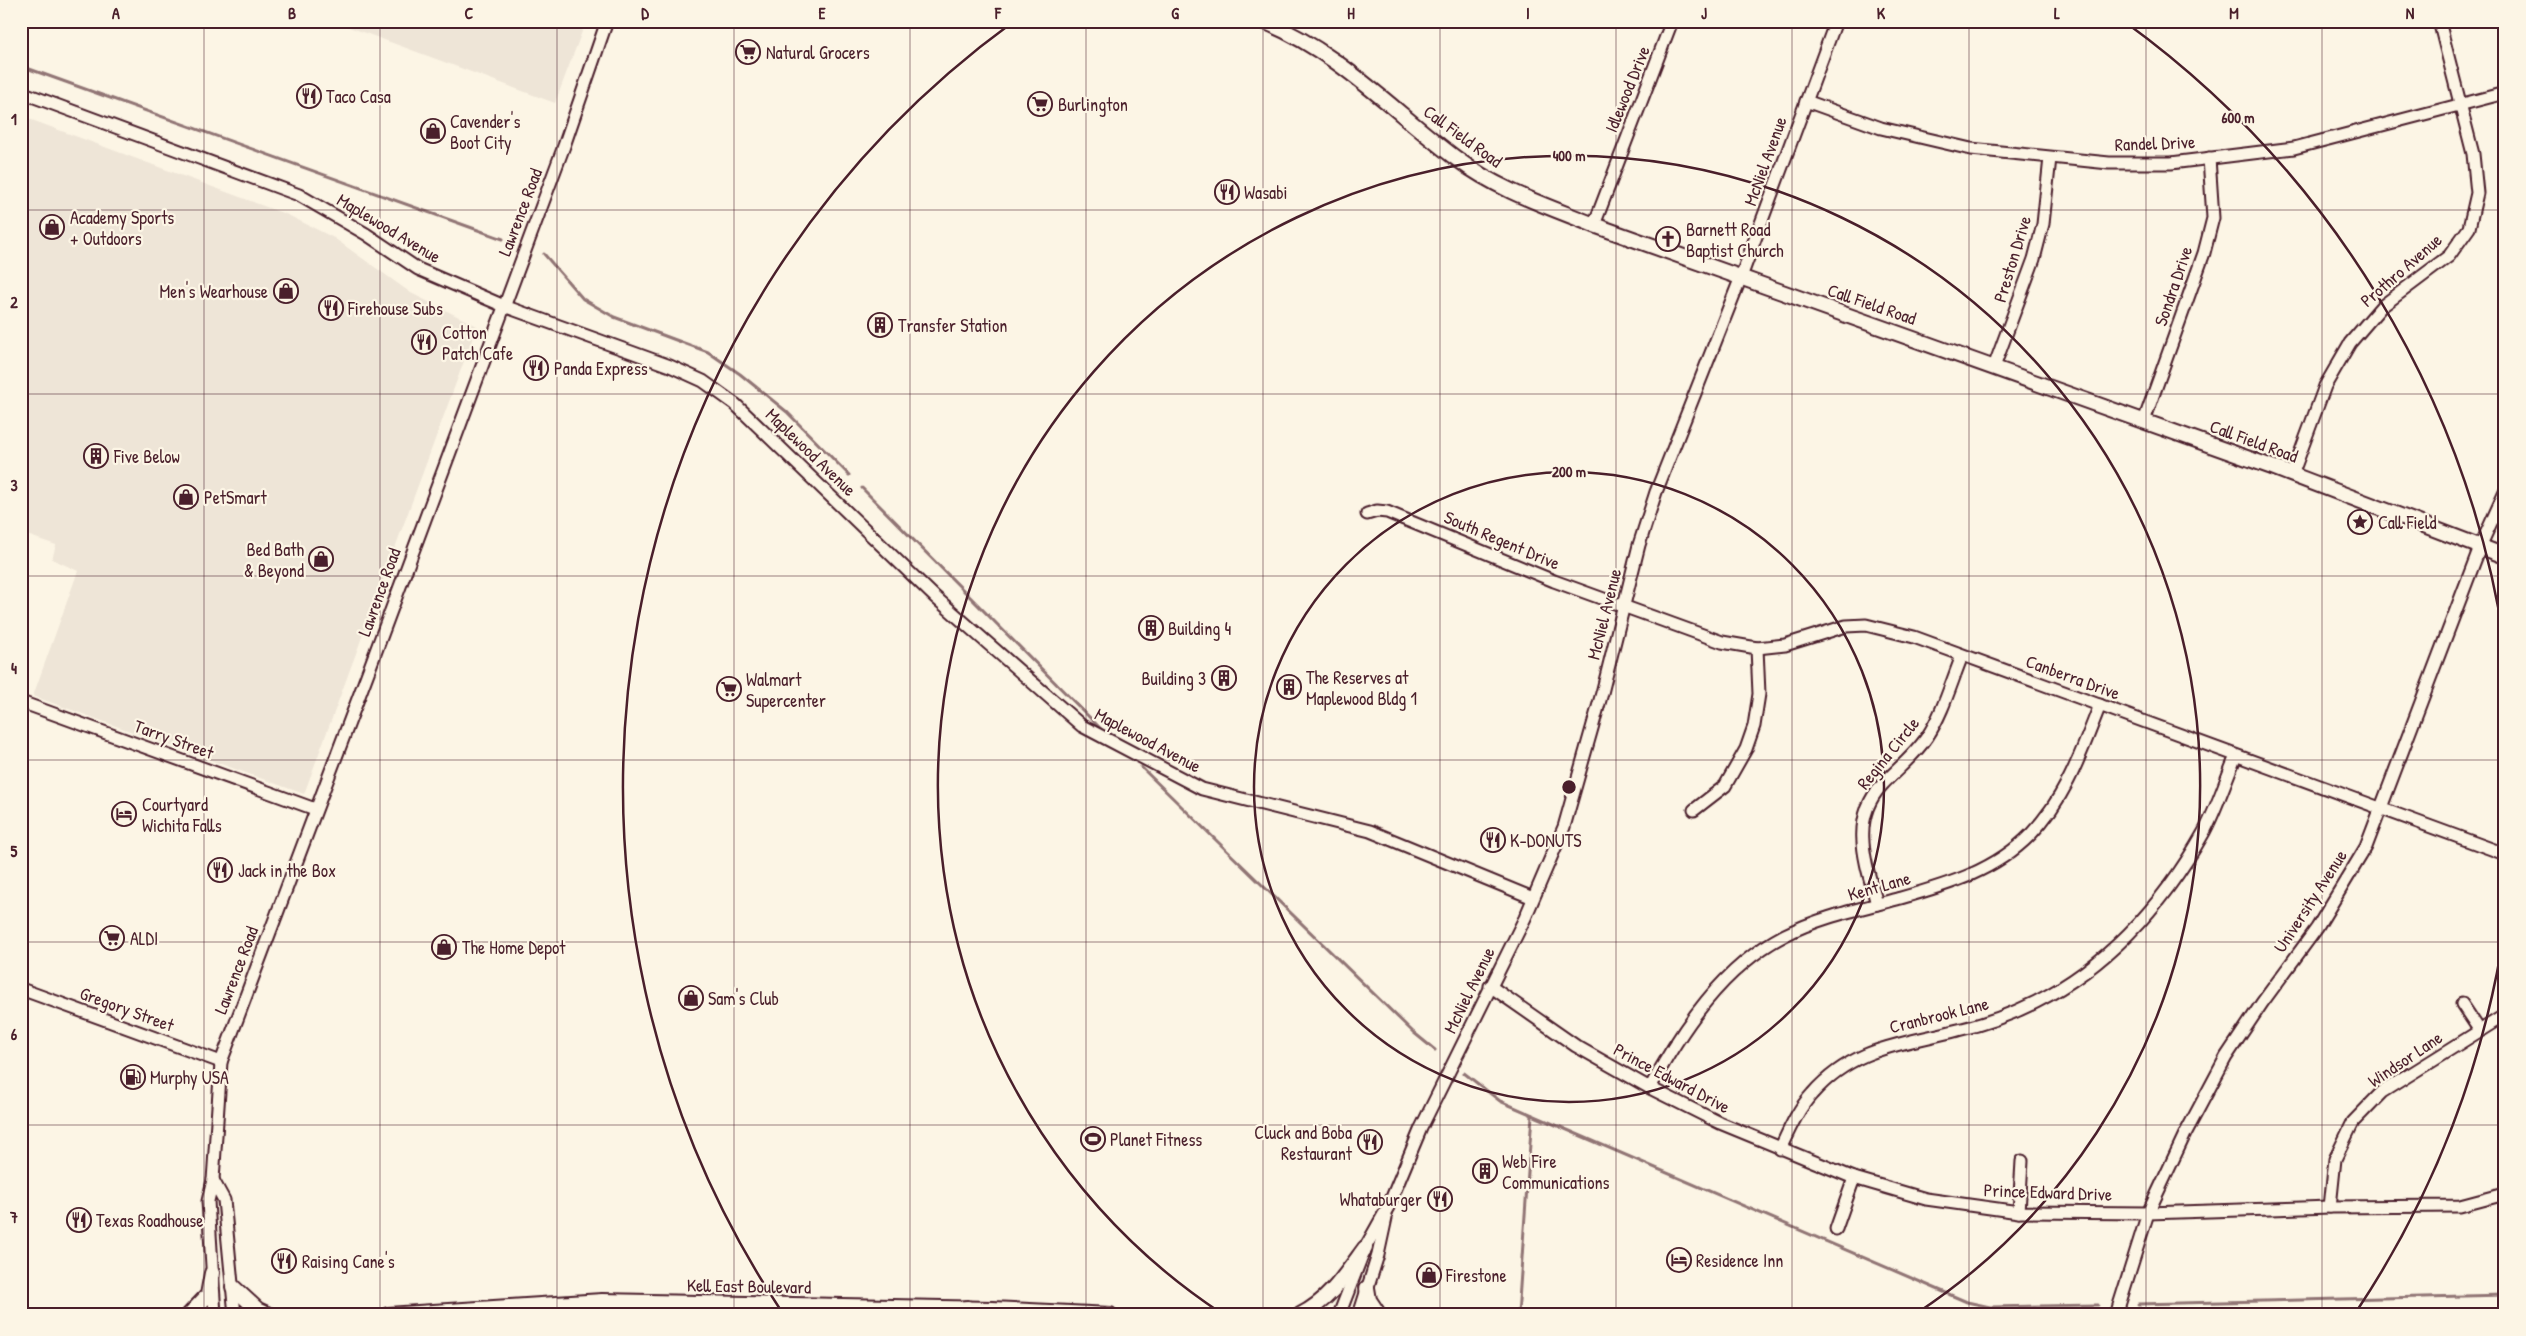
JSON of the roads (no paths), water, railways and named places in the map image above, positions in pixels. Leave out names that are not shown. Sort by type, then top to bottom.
[{"type":"highway","points":[[934,1315],[967,1309]]},
{"type":"main road","name":"Call Field Road","points":[[1270,23],[1317,50],[1359,78],[1458,160],[1489,180],[1528,199],[1594,225],[1994,366],[2292,475],[2505,556]]},
{"type":"main road","points":[[1300,1315],[1312,1309],[1337,1287],[1365,1248]]},
{"type":"main road","points":[[189,1315],[208,1295],[212,1273]]},
{"type":"main road","points":[[234,1287],[258,1310],[269,1315]]},
{"type":"main road","points":[[1367,1288],[1370,1300],[1379,1315]]},
{"type":"main road","name":"Kell East Boulevard","points":[[388,1315],[602,1301],[967,1309],[1110,1315]]},
{"type":"street","name":"Lawrence Road","points":[[215,1315],[208,1201],[213,1180],[220,1062],[504,306],[607,21]]},
{"type":"street","name":"Idlewood Drive","points":[[1594,225],[1672,21]]},
{"type":"street","name":"McNiel Avenue","points":[[1339,1315],[1365,1248],[1388,1207],[1421,1128],[1533,898],[1573,802],[1623,606],[1656,492],[1741,277],[1836,21]]},
{"type":"street","name":"Prothro Avenue","points":[[2292,475],[2325,386],[2350,343],[2381,307],[2449,256],[2469,228],[2477,193],[2473,154],[2439,21]]},
{"type":"street","name":"Maplewood Avenue","points":[[21,92],[299,195],[366,234],[418,269],[504,306],[670,366],[703,381],[735,404],[935,597],[1082,726],[1202,788],[1370,831],[1533,898]]},
{"type":"street","name":"Randel Drive","points":[[1806,101],[1881,128],[1971,149],[2050,158],[2127,163],[2171,163],[2294,148],[2505,93]]},
{"type":"street","name":"Preston Drive","points":[[1994,366],[2034,258],[2043,224],[2050,158]]},
{"type":"street","name":"Sondra Drive","points":[[2144,421],[2204,253],[2213,218],[2209,158]]},
{"type":"street","name":"University Avenue","points":[[2116,1315],[2148,1213],[2185,1134],[2226,1057],[2262,1003],[2317,928],[2366,847],[2383,808],[2480,547],[2505,492]]},
{"type":"street","name":"South Regent Drive","points":[[1367,514],[1376,511],[1387,512],[1545,578],[1623,606]]},
{"type":"street","name":"Canberra Drive","points":[[1623,606],[1722,642],[1757,648],[1784,645],[1846,626],[1866,625],[1914,637],[2505,854]]},
{"type":"street","points":[[1694,810],[1725,786],[1746,749],[1754,726],[1759,694],[1757,648]]},
{"type":"street","name":"Regina Circle","points":[[1876,904],[1863,854],[1861,827],[1870,802],[1881,786],[1926,737],[1942,708],[1962,656]]},
{"type":"street","name":"Tarry Street","points":[[21,702],[315,809]]},
{"type":"street","name":"Kent Lane","points":[[1650,1088],[1665,1060],[1696,1014],[1732,973],[1785,935],[1823,919],[1955,883],[1988,866],[2030,835],[2058,802],[2082,752],[2100,705]]},
{"type":"street","name":"Cranbrook Lane","points":[[1780,1149],[1790,1127],[1812,1094],[1838,1071],[1867,1053],[1899,1042],[1958,1030],[2001,1017],[2036,1002],[2086,973],[2116,947],[2163,895],[2204,831],[2236,756]]},
{"type":"street","name":"Prince Edward Drive","points":[[1490,986],[1576,1046],[1650,1088],[1720,1123],[1854,1178],[1926,1199],[2019,1212],[2148,1213],[2330,1207],[2460,1206],[2505,1194]]},
{"type":"street","name":"Gregory Street","points":[[21,989],[220,1062]]},
{"type":"street","points":[[2462,1004],[2480,1031]]},
{"type":"street","name":"Windsor Lane","points":[[2330,1207],[2335,1159],[2353,1122],[2382,1092],[2505,1015]]},
{"type":"street","points":[[2019,1212],[2022,1161]]},
{"type":"street","points":[[1836,1229],[1854,1178]]},
{"type":"street","points":[[213,1180],[224,1200],[236,1315]]},
{"type":"street","name":"McNiel Avenue","points":[[1358,1315],[1378,1254],[1388,1207]]},
{"type":"waterway","points":[[21,66],[503,239]]},
{"type":"waterway","points":[[544,254],[583,299],[614,317],[708,352],[740,374],[787,412],[849,475]]},
{"type":"waterway","points":[[862,488],[1101,729]]},
{"type":"waterway","points":[[1141,767],[1413,1032],[1435,1050]]},
{"type":"waterway","points":[[1464,1073],[1500,1101],[1967,1302],[1990,1307],[2098,1305]]},
{"type":"waterway","points":[[1518,1315],[1532,1115]]},
{"type":"waterway","points":[[2138,1304],[2505,1295]]},
{"type":"place","name":"Natural Grocers","points":[[748,52]]},
{"type":"place","name":"Taco Casa","points":[[309,96]]},
{"type":"place","name":"Burlington","points":[[1040,104]]},
{"type":"place","name":"Cavender's Boot City","points":[[433,131]]},
{"type":"place","name":"Wasabi","points":[[1227,192]]},
{"type":"place","name":"Academy Sports + Outdoors","points":[[52,227]]},
{"type":"place","name":"Barnett Road Baptist Church","points":[[1668,239]]},
{"type":"place","name":"Men's Wearhouse","points":[[286,291]]},
{"type":"place","name":"Firehouse Subs","points":[[331,308]]},
{"type":"place","name":"Transfer Station","points":[[880,325]]},
{"type":"place","name":"Cotton Patch Cafe","points":[[424,342]]},
{"type":"place","name":"Panda Express","points":[[536,368]]},
{"type":"place","name":"Five Below","points":[[96,456]]},
{"type":"place","name":"PetSmart","points":[[186,497]]},
{"type":"place","name":"Call Field","points":[[2360,522]]},
{"type":"place","name":"Bed Bath & Beyond","points":[[321,559]]},
{"type":"place","name":"Building 4","points":[[1151,628]]},
{"type":"place","name":"Building 3","points":[[1224,678]]},
{"type":"place","name":"The Reserves at Maplewood Bldg 1","points":[[1289,687]]},
{"type":"place","name":"Walmart Supercenter","points":[[729,689]]},
{"type":"place","name":"Courtyard Wichita Falls","points":[[124,814]]},
{"type":"place","name":"K-DONUTS","points":[[1493,840]]},
{"type":"place","name":"Jack in the Box","points":[[220,870]]},
{"type":"place","name":"ALDI","points":[[112,938]]},
{"type":"place","name":"The Home Depot","points":[[444,947]]},
{"type":"place","name":"Sam's Club","points":[[691,998]]},
{"type":"place","name":"Murphy USA","points":[[133,1077]]},
{"type":"place","name":"Planet Fitness","points":[[1093,1139]]},
{"type":"place","name":"Cluck and Boba Restaurant","points":[[1370,1142]]},
{"type":"place","name":"Web Fire Communications","points":[[1485,1171]]},
{"type":"place","name":"Whataburger","points":[[1440,1199]]},
{"type":"place","name":"Texas Roadhouse","points":[[79,1220]]},
{"type":"place","name":"Residence Inn","points":[[1679,1260]]},
{"type":"place","name":"Raising Cane's","points":[[284,1261]]},
{"type":"place","name":"Firestone","points":[[1429,1275]]}]
